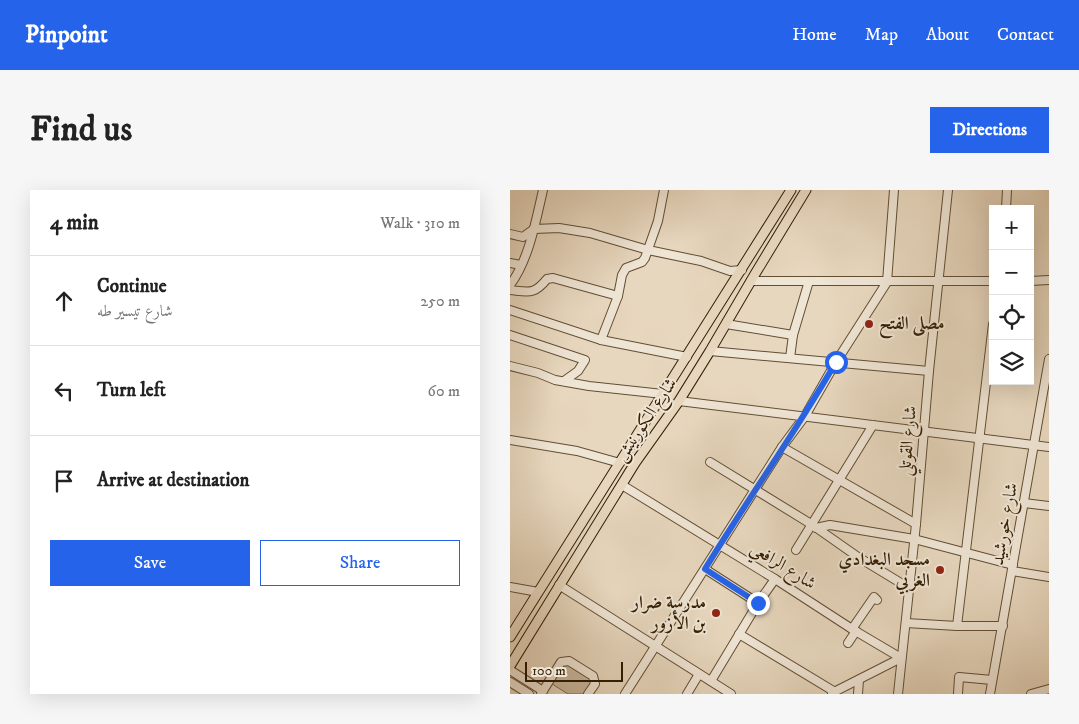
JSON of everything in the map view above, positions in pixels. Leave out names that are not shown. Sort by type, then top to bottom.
[{"type":"main road","name":"شارع الكورنيش","points":[[510,637],[791,190]]},
{"type":"main road","name":"شارع الكورنيش","points":[[510,666],[622,486],[679,401],[806,190]]},
{"type":"main road","points":[[706,326],[720,334]]},
{"type":"street","points":[[510,285],[521,265],[534,229],[543,190]]},
{"type":"street","points":[[602,340],[618,296],[622,275],[626,268],[644,260],[658,221],[664,190]]},
{"type":"street","points":[[625,694],[782,447],[805,416],[836,362],[887,282],[894,190]]},
{"type":"street","name":"شارع القوتلي","points":[[898,694],[948,190]]},
{"type":"street","points":[[1006,205],[1007,190]]},
{"type":"street","points":[[510,234],[523,237],[534,229],[559,228],[590,233],[648,250],[701,261],[730,271],[742,270]]},
{"type":"street","points":[[510,263],[521,265]]},
{"type":"street","points":[[510,290],[533,292],[540,288],[548,279],[553,278],[618,296]]},
{"type":"street","points":[[1034,281],[1049,280]]},
{"type":"street","points":[[751,281],[989,281]]},
{"type":"street","points":[[790,358],[794,335],[809,281]]},
{"type":"street","points":[[510,310],[602,340],[686,356]]},
{"type":"street","points":[[726,324],[794,335]]},
{"type":"street","points":[[510,335],[585,360],[578,371],[564,381]]},
{"type":"street","points":[[957,626],[991,340]]},
{"type":"street","points":[[710,351],[929,371]]},
{"type":"street","name":"شارع خورشيد","points":[[990,694],[1049,359]]},
{"type":"street","points":[[510,366],[538,373],[554,380],[663,394]]},
{"type":"street","points":[[679,401],[1049,447]]},
{"type":"street","points":[[796,550],[814,526],[839,479],[873,425]]},
{"type":"street","points":[[510,440],[545,444],[620,463]]},
{"type":"street","points":[[782,447],[916,524]]},
{"type":"street","points":[[710,462],[814,526],[909,588]]},
{"type":"street","name":"شارع الرافعي","points":[[622,486],[720,544],[901,658]]},
{"type":"street","points":[[1024,503],[1049,506]]},
{"type":"street","points":[[814,526],[830,525],[914,540],[966,552],[1013,568],[1049,577]]},
{"type":"street","points":[[705,569],[758,603]]},
{"type":"street","points":[[711,681],[758,603],[775,579]]},
{"type":"street","points":[[560,585],[731,694]]},
{"type":"street","points":[[510,587],[538,592]]},
{"type":"street","points":[[848,643],[874,597],[877,600]]},
{"type":"street","points":[[906,623],[1003,626]]},
{"type":"street","points":[[739,634],[833,693],[901,658]]},
{"type":"street","points":[[510,670],[542,692],[561,662],[569,661],[593,676],[595,684],[588,694]]},
{"type":"street","points":[[687,694],[699,674]]},
{"type":"street","points":[[958,694],[960,677],[992,680]]},
{"type":"street","points":[[858,694],[859,680]]},
{"type":"street","points":[[510,682],[529,694]]},
{"type":"street","points":[[1030,694],[1049,689]]},
{"type":"shaded area","points":[[565,663],[593,680],[584,694],[568,694],[552,684]]},
{"type":"place","name":"مصلى الفتح","points":[[869,324]]},
{"type":"place","name":"مسجد البغدادي الغربي","points":[[940,570]]},
{"type":"place","name":"مدرسة ضرار بن الأزور","points":[[716,613]]},
{"type":"route","points":[[758,603],[705,569],[782,447],[805,416],[836,362]]}]
